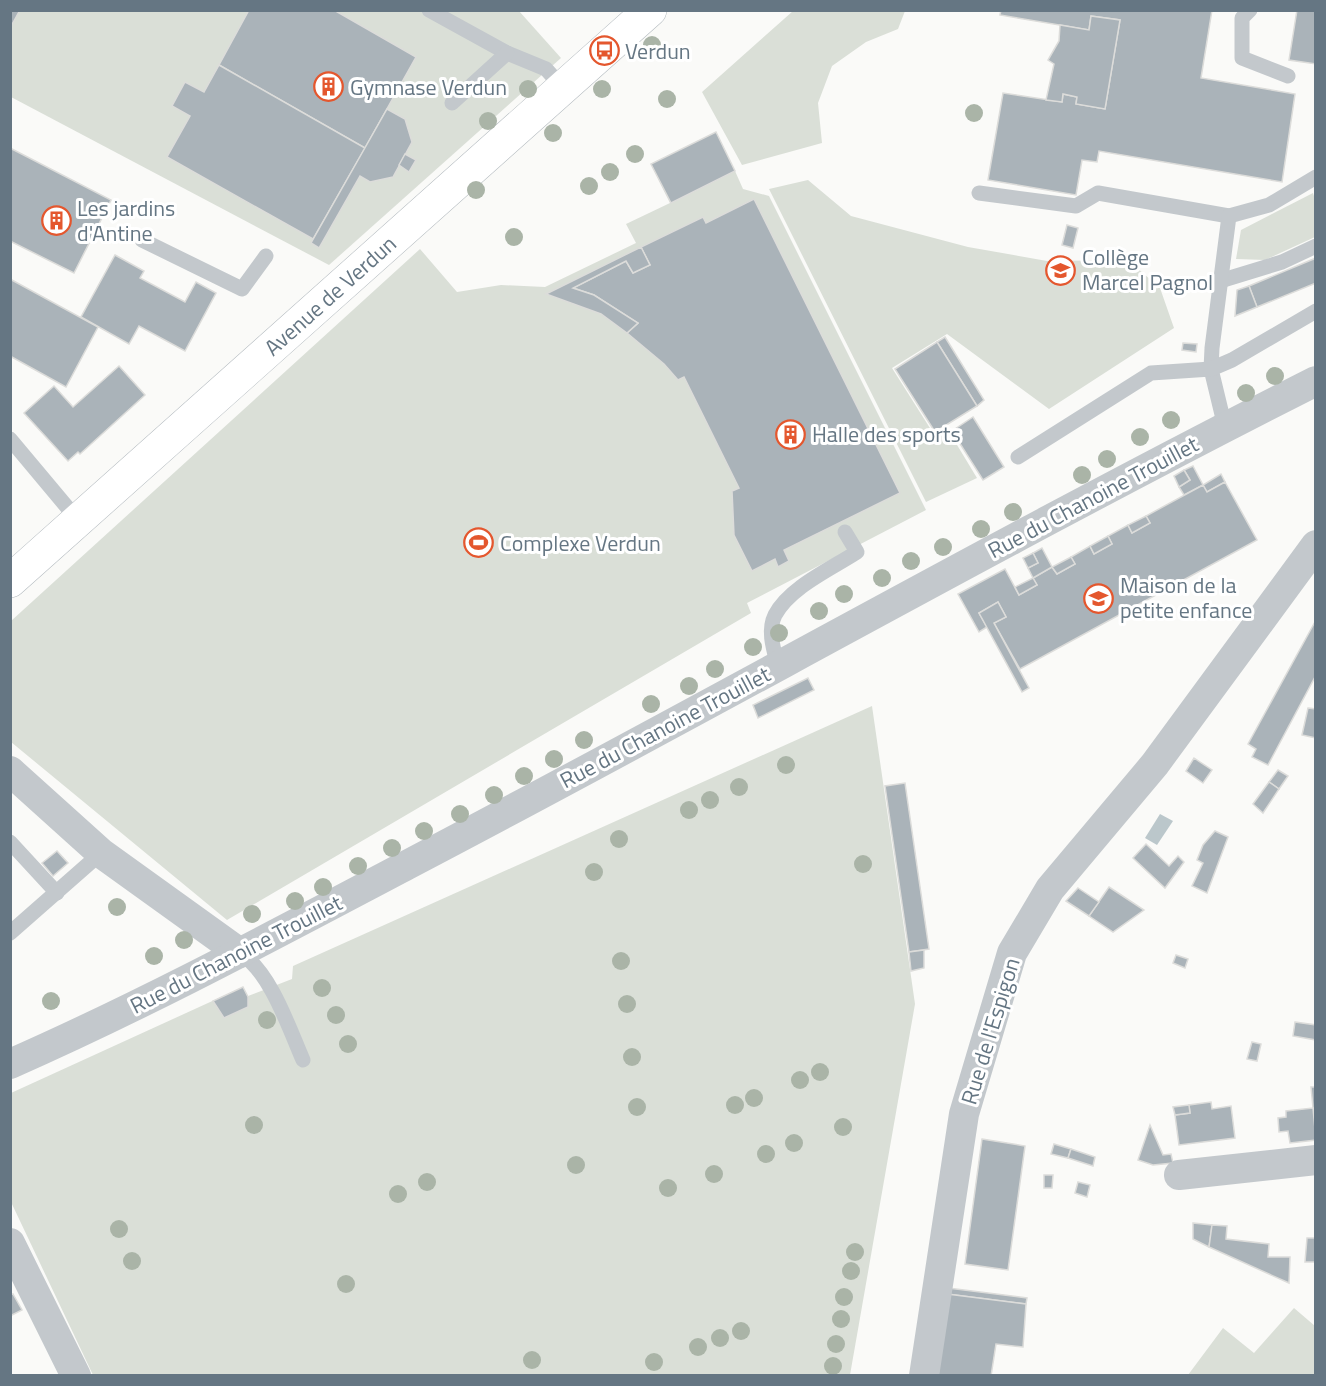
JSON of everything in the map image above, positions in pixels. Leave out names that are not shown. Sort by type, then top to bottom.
[{"type":"main road","name":"Avenue de Verdun","points":[[10,581],[650,10]]},
{"type":"street","name":"Rue du Chanoine Trouillet","points":[[10,1064],[91,1028],[240,953],[1225,427],[1316,381]]},
{"type":"street","name":"Rue de l'Espigon","points":[[924,1376],[964,1114],[1012,952],[1050,889],[1155,764],[1310,563]]},
{"type":"street","points":[[10,771],[101,853],[240,953]]},
{"type":"street","points":[[1179,1175],[1316,1160]]},
{"type":"street","points":[[10,1243],[76,1376]]},
{"type":"lane","points":[[429,10],[507,53],[546,69],[563,88]]},
{"type":"lane","points":[[1250,10],[1242,18],[1242,58],[1288,76]]},
{"type":"lane","points":[[452,103],[507,53]]},
{"type":"lane","points":[[979,193],[1076,206],[1098,193],[1229,216],[1269,205],[1316,177]]},
{"type":"lane","points":[[1225,427],[1211,369],[1229,216]]},
{"type":"lane","points":[[142,240],[242,289],[266,256]]},
{"type":"lane","points":[[1220,281],[1282,262],[1316,246]]},
{"type":"lane","points":[[1018,457],[1151,373],[1211,369],[1232,360],[1316,311]]},
{"type":"lane","points":[[11,440],[77,519]]},
{"type":"lane","points":[[778,666],[771,637],[775,616],[793,593],[857,552],[845,532]]},
{"type":"lane","points":[[10,842],[57,893]]},
{"type":"lane","points":[[10,933],[101,853]]},
{"type":"lane","points":[[240,953],[251,960],[275,998],[303,1060]]},
{"type":"shaded area","points":[[10,11],[519,11],[561,58],[329,265],[11,97]]},
{"type":"shaded area","points":[[793,11],[905,11],[898,29],[866,42],[832,66],[818,103],[822,143],[742,165],[702,92]]},
{"type":"shaded area","name":"Complexe Verdun","points":[[651,164],[735,171],[743,189],[769,196],[926,510],[747,603],[751,613],[227,920],[11,742],[11,621],[420,249],[457,292],[501,285],[545,287],[636,243],[626,224],[670,203]]},
{"type":"shaded area","points":[[808,180],[851,216],[968,247],[1047,261],[1128,260],[1160,288],[1174,328],[1049,409],[947,334],[892,368],[935,436],[948,430],[977,478],[926,502],[769,189]]},
{"type":"shaded area","points":[[1313,193],[1315,237],[1265,260],[1236,259],[1241,230]]},
{"type":"shaded area","points":[[872,706],[915,1004],[850,1375],[93,1375],[11,1202],[11,1093],[243,987],[248,996],[292,979],[293,966]]},
{"type":"shaded area","points":[[1160,814],[1173,821],[1157,845],[1145,838]]},
{"type":"shaded area","points":[[1294,1308],[1315,1326],[1315,1375],[1188,1375],[1223,1328],[1254,1353]]},
{"type":"building","points":[[10,10],[20,10],[10,28]]},
{"type":"building","name":"Gymnase Verdun","points":[[249,10],[334,10],[416,57],[365,148],[219,65]]},
{"type":"building","points":[[1001,10],[1212,10],[1201,78],[1295,94],[1282,182],[1099,151],[1097,162],[1082,160],[1076,195],[988,180],[1003,93],[1062,102],[1063,94],[1077,97],[1076,104],[1105,109],[1120,20],[1091,16],[1089,30],[1000,15]]},
{"type":"building","points":[[1297,10],[1316,10],[1316,64],[1289,60]]},
{"type":"building","points":[[1091,16],[1120,20],[1105,109],[1076,104],[1077,97],[1063,94],[1062,102],[1046,100],[1054,64],[1048,60],[1059,41],[1060,25],[1089,30]]},
{"type":"building","points":[[219,65],[365,148],[313,239],[167,157],[190,116],[172,106],[185,82],[204,92]]},
{"type":"building","points":[[387,109],[405,119],[412,142],[393,177],[370,182],[360,176],[319,248],[311,243]]},
{"type":"building","points":[[716,132],[735,171],[671,203],[651,164]]},
{"type":"building","name":"Les jardins d'Antine","points":[[10,148],[111,200],[74,273],[10,241]]},
{"type":"building","points":[[405,154],[416,160],[409,172],[399,165]]},
{"type":"building","name":"Halle des sports","points":[[754,199],[900,493],[784,550],[789,561],[778,567],[775,559],[752,571],[734,535],[732,491],[739,488],[684,377],[678,380],[664,364],[627,333],[638,323],[594,295],[573,288],[626,261],[633,273],[650,265],[641,247],[703,217],[706,223]]},
{"type":"building","points":[[1067,225],[1078,228],[1073,248],[1062,245]]},
{"type":"building","points":[[641,247],[650,265],[633,273],[626,261],[573,288],[594,295],[638,323],[627,333],[601,314],[546,294]]},
{"type":"building","points":[[115,255],[144,271],[140,278],[185,302],[196,282],[216,293],[185,351],[139,326],[129,344],[81,317]]},
{"type":"building","points":[[1316,258],[1316,283],[1257,307],[1249,286]]},
{"type":"building","points":[[10,279],[98,327],[66,387],[10,356]]},
{"type":"building","points":[[1249,286],[1257,307],[1235,316],[1237,290]]},
{"type":"building","points":[[945,337],[984,400],[977,406],[937,342]]},
{"type":"building","points":[[937,342],[977,406],[935,432],[895,369]]},
{"type":"building","points":[[1183,343],[1197,344],[1196,352],[1182,350]]},
{"type":"building","points":[[119,366],[145,395],[80,454],[78,452],[68,461],[24,413],[54,386],[73,407]]},
{"type":"building","points":[[973,417],[1004,467],[983,480],[952,431]]},
{"type":"building","points":[[1193,466],[1203,485],[1184,495],[1179,487],[1190,480],[1184,470]]},
{"type":"building","points":[[1184,470],[1190,480],[1179,487],[1174,476]]},
{"type":"building","points":[[1221,474],[1225,482],[1207,492],[1203,485]]},
{"type":"building","points":[[1225,482],[1257,540],[1020,669],[994,623],[1006,617],[998,602],[979,613],[987,627],[979,632],[958,594],[1005,569],[1019,595],[1037,585],[1033,578],[1052,567],[1057,574],[1075,564],[1071,557],[1090,546],[1094,554],[1112,544],[1108,536],[1128,525],[1132,533],[1150,523],[1146,516],[1203,485],[1207,492]]},
{"type":"building","points":[[1146,516],[1150,523],[1132,533],[1128,525]]},
{"type":"building","points":[[1108,536],[1112,544],[1094,554],[1090,546]]},
{"type":"building","points":[[1042,548],[1052,567],[1033,578],[1028,568],[1038,563],[1033,553]]},
{"type":"building","points":[[1033,553],[1038,563],[1028,568],[1023,558]]},
{"type":"building","points":[[1071,557],[1075,564],[1057,574],[1052,567]]},
{"type":"building","points":[[1033,578],[1037,585],[1019,595],[1015,587]]},
{"type":"building","points":[[998,602],[1006,617],[994,623],[1029,688],[1022,692],[979,613]]},
{"type":"building","points":[[1316,620],[1316,675],[1268,765],[1252,757],[1256,749],[1248,744]]},
{"type":"building","points":[[808,678],[814,690],[758,718],[753,705]]},
{"type":"building","points":[[1308,708],[1316,709],[1316,738],[1302,735]]},
{"type":"building","points":[[1194,758],[1212,770],[1203,783],[1186,771]]},
{"type":"building","points":[[1278,770],[1288,776],[1279,789],[1269,782]]},
{"type":"building","points":[[1269,782],[1279,789],[1263,813],[1253,804]]},
{"type":"building","points":[[905,783],[929,949],[909,952],[885,786]]},
{"type":"building","points":[[1215,831],[1228,837],[1207,893],[1192,886],[1203,863],[1197,860],[1203,845]]},
{"type":"building","points":[[1146,844],[1169,866],[1178,856],[1184,862],[1165,888],[1133,858]]},
{"type":"building","points":[[57,851],[68,863],[53,876],[42,863]]},
{"type":"building","points":[[1109,887],[1144,910],[1113,932],[1089,916]]},
{"type":"building","points":[[1078,888],[1099,902],[1089,916],[1066,901]]},
{"type":"building","points":[[924,950],[924,968],[911,971],[909,952]]},
{"type":"building","points":[[1176,955],[1188,959],[1185,968],[1173,963]]},
{"type":"building","points":[[243,987],[248,997],[248,1007],[224,1018],[213,1001]]},
{"type":"building","points":[[1295,1022],[1316,1025],[1316,1040],[1293,1036]]},
{"type":"building","points":[[1252,1042],[1261,1044],[1257,1061],[1247,1059]]},
{"type":"building","points":[[1311,1087],[1316,1087],[1316,1108],[1313,1108]]},
{"type":"building","points":[[1211,1102],[1212,1109],[1231,1106],[1235,1138],[1179,1145],[1175,1115],[1190,1113],[1189,1105]]},
{"type":"building","points":[[1189,1105],[1190,1113],[1175,1115],[1173,1107]]},
{"type":"building","points":[[1313,1108],[1316,1140],[1290,1143],[1288,1131],[1279,1132],[1278,1118],[1286,1117],[1286,1111]]},
{"type":"building","points":[[1150,1125],[1163,1155],[1171,1154],[1173,1163],[1153,1165],[1138,1160]]},
{"type":"building","points":[[982,1139],[1025,1146],[1008,1270],[965,1264]]},
{"type":"building","points":[[1054,1144],[1071,1149],[1068,1158],[1051,1154]]},
{"type":"building","points":[[1071,1149],[1095,1157],[1093,1166],[1068,1158]]},
{"type":"building","points":[[1044,1175],[1053,1175],[1052,1188],[1044,1188]]},
{"type":"building","points":[[1078,1182],[1090,1185],[1087,1197],[1075,1193]]},
{"type":"building","points":[[1193,1223],[1212,1225],[1209,1247],[1193,1239]]},
{"type":"building","points":[[1212,1225],[1227,1226],[1226,1239],[1269,1244],[1268,1257],[1290,1257],[1289,1283],[1209,1247]]},
{"type":"building","points":[[1307,1238],[1316,1238],[1316,1262],[1305,1262]]},
{"type":"building","points":[[948,1288],[1027,1298],[1026,1304],[947,1294]]},
{"type":"building","points":[[13,1294],[22,1310],[10,1316],[10,1295]]},
{"type":"building","points":[[947,1294],[1026,1304],[1023,1347],[996,1344],[991,1376],[938,1376]]},
{"type":"place","name":"Verdun","points":[[604,51]]},
{"type":"place","name":"Gymnase Verdun","points":[[329,87]]},
{"type":"place","name":"Les jardins d'Antine","points":[[56,221]]},
{"type":"place","name":"Collège Marcel Pagnol","points":[[1061,270]]},
{"type":"place","name":"Halle des sports","points":[[791,434]]},
{"type":"place","name":"Complexe Verdun","points":[[479,543]]},
{"type":"place","name":"Maison de la petite enfance","points":[[1099,598]]}]
